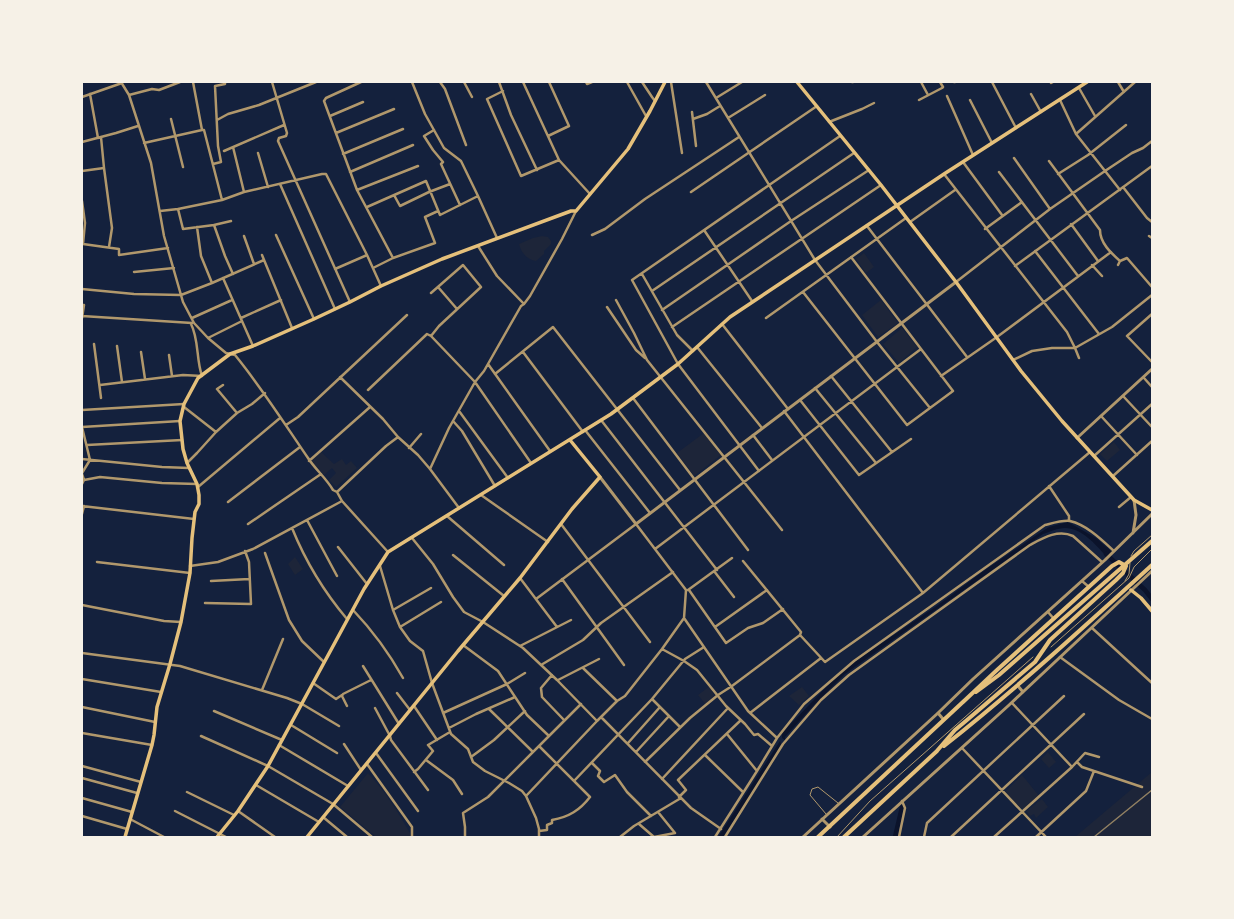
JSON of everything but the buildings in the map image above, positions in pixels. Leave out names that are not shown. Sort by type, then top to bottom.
[{"type":"highway","points":[[963,702],[999,675],[1152,541]]},
{"type":"highway","points":[[818,837],[943,719],[1116,563],[1121,562],[1126,566],[1123,573],[1116,580],[1050,640],[1035,662],[961,725],[936,752]]},
{"type":"highway","points":[[844,837],[936,752],[1018,686],[1132,588],[1152,565]]},
{"type":"main road","points":[[125,837],[152,745],[157,707],[181,622],[190,573],[194,519],[199,504],[198,485],[182,449],[180,421],[184,405],[198,378],[230,354],[253,346],[314,319],[381,286],[442,259],[571,211],[576,211],[628,149],[665,82]]},
{"type":"main road","points":[[797,82],[881,185],[956,282],[1013,360],[1062,422],[1132,499],[1152,510]]},
{"type":"main road","points":[[217,837],[238,811],[268,766],[352,610],[388,552],[602,420],[678,364],[730,317],[752,301],[944,174],[1087,82]]},
{"type":"main road","points":[[306,837],[463,645],[520,578],[561,524],[600,477],[570,440]]},
{"type":"main road","points":[[1132,588],[1152,611]]},
{"type":"street","points":[[129,95],[152,89],[158,90],[180,82]]},
{"type":"street","points":[[193,82],[202,130],[206,133],[222,200]]},
{"type":"street","points":[[214,164],[221,162],[218,146],[214,86],[225,84],[224,82]]},
{"type":"street","points":[[272,82],[287,134],[279,138],[278,141],[350,302]]},
{"type":"street","points":[[217,120],[228,114],[259,105],[316,82]]},
{"type":"street","points":[[361,82],[324,99],[357,190],[393,258]]},
{"type":"street","points":[[412,82],[419,100],[444,148],[461,161],[497,238]]},
{"type":"street","points":[[440,82],[445,89],[466,145]]},
{"type":"street","points":[[464,82],[472,97]]},
{"type":"street","points":[[499,82],[503,90],[510,115],[537,170]]},
{"type":"street","points":[[523,82],[559,160],[590,194]]},
{"type":"street","points":[[548,136],[570,126],[549,82]]},
{"type":"street","points":[[586,82],[587,84],[592,82]]},
{"type":"street","points":[[627,82],[647,117]]},
{"type":"street","points":[[642,82],[655,101]]},
{"type":"street","points":[[672,82],[682,153]]},
{"type":"street","points":[[706,82],[815,260],[877,342],[930,408]]},
{"type":"street","points":[[716,98],[742,82]]},
{"type":"street","points":[[921,82],[928,95]]},
{"type":"street","points":[[919,100],[942,88],[943,87],[940,82]]},
{"type":"street","points":[[992,82],[1016,128]]},
{"type":"street","points":[[1118,82],[1124,92]]},
{"type":"street","points":[[1076,134],[1135,82]]},
{"type":"street","points":[[82,97],[121,83],[129,95],[151,163],[168,248],[181,295],[192,318],[199,367],[202,376],[183,375],[100,385]]},
{"type":"street","points":[[1079,88],[1096,116]]},
{"type":"street","points":[[503,90],[487,99],[521,176],[559,160]]},
{"type":"street","points":[[90,94],[100,137],[112,228],[109,247]]},
{"type":"street","points":[[1031,94],[1041,113]]},
{"type":"street","points":[[728,118],[765,95]]},
{"type":"street","points":[[947,96],[973,156]]},
{"type":"street","points":[[970,100],[993,143]]},
{"type":"street","points":[[1060,100],[1076,134],[1120,190]]},
{"type":"street","points":[[330,116],[363,102]]},
{"type":"street","points":[[829,122],[874,103]]},
{"type":"street","points":[[693,119],[707,114],[720,106]]},
{"type":"street","points":[[691,192],[817,106]]},
{"type":"street","points":[[336,133],[394,109]]},
{"type":"street","points":[[692,112],[696,146]]},
{"type":"street","points":[[171,119],[183,167]]},
{"type":"street","points":[[224,151],[284,125]]},
{"type":"street","points":[[1058,174],[1091,152],[1126,125]]},
{"type":"street","points":[[82,142],[138,126]]},
{"type":"street","points":[[343,154],[404,129]]},
{"type":"street","points":[[144,143],[202,130]]},
{"type":"street","points":[[434,130],[424,136],[443,162],[441,164],[460,205]]},
{"type":"street","points":[[759,471],[678,364],[632,279],[642,274],[840,136]]},
{"type":"street","points":[[592,235],[605,229],[645,199],[740,137]]},
{"type":"street","points":[[536,599],[877,342],[1050,209],[1152,141]]},
{"type":"street","points":[[350,172],[413,144]]},
{"type":"street","points":[[233,147],[244,192]]},
{"type":"street","points":[[258,153],[268,187]]},
{"type":"street","points":[[652,291],[854,153]]},
{"type":"street","points":[[1014,158],[1050,209]]},
{"type":"street","points":[[963,162],[1002,215]]},
{"type":"street","points":[[1049,162],[1100,230],[1100,234],[1106,246],[1120,261]]},
{"type":"street","points":[[357,190],[418,166]]},
{"type":"street","points":[[1015,266],[1152,166]]},
{"type":"street","points":[[82,171],[104,168]]},
{"type":"street","points":[[662,310],[791,221],[869,170]]},
{"type":"street","points":[[999,172],[1078,276]]},
{"type":"street","points":[[160,211],[222,200],[244,192],[326,174],[381,286]]},
{"type":"street","points":[[944,174],[999,247],[1044,301],[1067,332],[1079,358]]},
{"type":"street","points":[[366,207],[426,181],[440,215],[478,196]]},
{"type":"street","points":[[280,184],[335,309]]},
{"type":"street","points":[[394,195],[400,206],[450,184]]},
{"type":"street","points":[[672,327],[881,185]]},
{"type":"street","points":[[1123,187],[1152,221]]},
{"type":"street","points":[[909,223],[955,190]]},
{"type":"street","points":[[82,201],[85,223],[83,229],[83,244],[119,249],[119,255],[168,248]]},
{"type":"street","points":[[985,228],[1022,202]]},
{"type":"street","points":[[178,209],[183,229],[231,221]]},
{"type":"street","points":[[373,268],[393,258],[435,243],[424,217],[438,211]]},
{"type":"street","points":[[430,469],[459,410],[562,240],[576,211]]},
{"type":"street","points":[[766,318],[906,218]]},
{"type":"street","points":[[1071,224],[1098,260]]},
{"type":"street","points":[[214,225],[233,274]]},
{"type":"street","points":[[867,226],[967,357]]},
{"type":"street","points":[[197,227],[201,256],[212,283]]},
{"type":"street","points":[[704,230],[752,301]]},
{"type":"street","points":[[276,235],[314,319]]},
{"type":"street","points":[[244,236],[254,264]]},
{"type":"street","points":[[478,246],[496,276],[524,304]]},
{"type":"street","points":[[1035,251],[1099,334]]},
{"type":"street","points":[[941,376],[997,337],[1098,260],[1111,252]]},
{"type":"street","points":[[262,254],[292,328]]},
{"type":"street","points":[[335,268],[367,255]]},
{"type":"street","points":[[803,292],[906,425],[930,408],[953,391],[851,257]]},
{"type":"street","points":[[1118,265],[1120,261],[1126,258],[1152,287]]},
{"type":"street","points":[[82,289],[134,294],[181,295],[264,260]]},
{"type":"street","points":[[431,293],[464,265],[481,287],[439,326],[431,336]]},
{"type":"street","points":[[1092,265],[1102,276]]},
{"type":"street","points":[[134,272],[174,268]]},
{"type":"street","points":[[642,274],[677,335],[693,351]]},
{"type":"street","points":[[223,278],[253,346]]},
{"type":"street","points":[[438,287],[457,309]]},
{"type":"street","points":[[1013,360],[1032,351],[1052,348],[1075,348],[1112,327],[1152,295]]},
{"type":"street","points":[[192,318],[232,300]]},
{"type":"street","points":[[208,338],[241,319],[281,300]]},
{"type":"street","points":[[616,300],[647,360]]},
{"type":"street","points":[[82,305],[84,305],[82,317],[192,323],[226,353],[235,355],[265,393],[309,461],[333,490],[337,492],[342,501],[388,552]]},
{"type":"street","points":[[607,307],[636,350],[647,360],[661,377],[782,530]]},
{"type":"street","points":[[1152,314],[1127,336],[1152,362]]},
{"type":"street","points":[[286,425],[298,417],[408,315]]},
{"type":"street","points":[[722,324],[788,409]]},
{"type":"street","points":[[495,374],[553,327],[680,490]]},
{"type":"street","points":[[368,390],[427,334],[431,336],[475,382],[532,463]]},
{"type":"street","points":[[94,344],[101,398]]},
{"type":"street","points":[[117,346],[122,382]]},
{"type":"street","points":[[697,347],[762,428]]},
{"type":"street","points":[[655,549],[920,349]]},
{"type":"street","points":[[141,352],[145,379]]},
{"type":"street","points":[[523,352],[650,513]]},
{"type":"street","points":[[169,355],[172,376]]},
{"type":"street","points":[[488,364],[551,452]]},
{"type":"street","points":[[1077,438],[1144,378],[1152,369]]},
{"type":"street","points":[[831,376],[892,452]]},
{"type":"street","points":[[340,377],[430,469],[459,508]]},
{"type":"street","points":[[1144,378],[1152,387]]},
{"type":"street","points":[[222,385],[217,389],[237,413]]},
{"type":"street","points":[[815,388],[876,464]]},
{"type":"street","points":[[187,463],[216,432],[237,413],[252,404],[265,393]]},
{"type":"street","points":[[1123,396],[1152,426]]},
{"type":"street","points":[[633,398],[748,550]]},
{"type":"street","points":[[800,400],[859,475],[911,439]]},
{"type":"street","points":[[1094,456],[1152,404]]},
{"type":"street","points":[[82,410],[184,405],[216,432]]},
{"type":"street","points":[[309,461],[370,407]]},
{"type":"street","points":[[459,410],[508,478]]},
{"type":"street","points":[[784,411],[923,593]]},
{"type":"street","points":[[1101,416],[1137,455]]},
{"type":"street","points":[[84,480],[100,477],[198,485],[280,418]]},
{"type":"street","points":[[602,420],[684,527],[734,597]]},
{"type":"street","points":[[82,484],[84,480],[82,474],[90,460],[82,426],[180,421]]},
{"type":"street","points":[[453,421],[462,431],[495,486]]},
{"type":"street","points":[[409,448],[421,434]]},
{"type":"street","points":[[753,435],[772,460]]},
{"type":"street","points":[[337,492],[386,446],[398,437]]},
{"type":"street","points":[[87,446],[182,440]]},
{"type":"street","points":[[1112,476],[1152,441]]},
{"type":"street","points":[[228,502],[300,447]]},
{"type":"street","points":[[743,561],[801,632],[800,634],[825,662],[923,593],[1090,452]]},
{"type":"street","points":[[82,459],[162,468],[190,468]]},
{"type":"street","points":[[248,524],[321,474]]},
{"type":"street","points":[[600,477],[726,643],[748,628],[763,623],[783,609]]},
{"type":"street","points":[[1049,486],[1069,516],[1069,521]]},
{"type":"street","points":[[481,495],[548,542]]},
{"type":"street","points":[[1119,507],[1132,499],[1136,515],[1133,533]]},
{"type":"street","points":[[190,566],[218,562],[254,549],[342,501]]},
{"type":"street","points":[[82,514],[83,506],[194,519]]},
{"type":"street","points":[[803,837],[973,679],[1104,561],[1152,514]]},
{"type":"street","points":[[447,516],[504,565]]},
{"type":"street","points":[[307,520],[337,576]]},
{"type":"street","points":[[715,837],[776,738],[804,704],[854,661],[1045,525],[1069,521],[1081,526],[1095,535],[1113,552]]},
{"type":"street","points":[[561,524],[650,642]]},
{"type":"street","points":[[292,528],[297,541],[327,594],[347,619]]},
{"type":"street","points":[[725,837],[782,744],[821,700],[849,675],[1030,545],[1042,538],[1058,533],[1067,533],[1104,561]]},
{"type":"street","points":[[412,538],[433,564],[464,612],[483,622],[520,646],[558,680],[597,721]]},
{"type":"street","points":[[338,547],[367,584]]},
{"type":"street","points":[[205,603],[251,604],[249,562],[245,552]]},
{"type":"street","points":[[265,553],[289,620],[302,641],[324,662]]},
{"type":"street","points":[[453,555],[504,596]]},
{"type":"street","points":[[526,796],[597,721],[617,701],[625,696],[662,649],[684,618],[687,590],[732,558]]},
{"type":"street","points":[[97,562],[190,573]]},
{"type":"street","points":[[380,566],[393,610],[400,627],[410,641],[423,651],[432,684],[450,732],[468,750],[473,762],[485,771],[522,791],[526,796],[536,818],[539,837]]},
{"type":"street","points":[[1139,580],[1152,571]]},
{"type":"street","points":[[541,665],[583,640],[597,627],[673,572]]},
{"type":"street","points":[[520,578],[557,627]]},
{"type":"street","points":[[211,581],[249,579]]},
{"type":"street","points":[[562,579],[624,665]]},
{"type":"street","points":[[1082,581],[1089,587]]},
{"type":"street","points":[[393,610],[431,588]]},
{"type":"street","points":[[863,837],[1012,703],[1132,588]]},
{"type":"street","points":[[715,627],[767,590]]},
{"type":"street","points":[[400,627],[441,602]]},
{"type":"street","points":[[82,604],[164,621],[181,622]]},
{"type":"street","points":[[352,610],[366,624],[384,647],[403,678]]},
{"type":"street","points":[[1048,612],[1054,619]]},
{"type":"street","points":[[684,618],[750,713],[776,738]]},
{"type":"street","points":[[520,646],[571,620]]},
{"type":"street","points":[[1091,627],[1152,683]]},
{"type":"street","points":[[645,762],[680,727],[718,695],[800,634]]},
{"type":"street","points":[[262,690],[283,639]]},
{"type":"street","points":[[463,645],[498,671],[525,711],[549,736]]},
{"type":"street","points":[[574,781],[652,699],[684,661],[704,647]]},
{"type":"street","points":[[662,649],[697,670],[728,708],[754,735],[758,734],[772,746]]},
{"type":"street","points":[[82,653],[170,664],[262,690],[302,704],[339,726]]},
{"type":"street","points":[[1060,656],[1119,700],[1152,719]]},
{"type":"street","points":[[750,713],[821,658]]},
{"type":"street","points":[[558,680],[599,659]]},
{"type":"street","points":[[363,666],[399,725]]},
{"type":"street","points":[[583,668],[617,701]]},
{"type":"street","points":[[443,713],[506,684],[525,673]]},
{"type":"street","points":[[552,675],[541,688],[542,697],[564,720]]},
{"type":"street","points":[[82,679],[161,692]]},
{"type":"street","points":[[313,683],[336,698],[371,680]]},
{"type":"street","points":[[1018,686],[1023,692]]},
{"type":"street","points":[[397,693],[410,711]]},
{"type":"street","points":[[343,695],[348,706]]},
{"type":"street","points":[[924,837],[927,823],[1064,696]]},
{"type":"street","points":[[449,728],[515,697]]},
{"type":"street","points":[[652,699],[680,727]]},
{"type":"street","points":[[1012,703],[1072,768]]},
{"type":"street","points":[[465,837],[463,813],[488,797],[581,704]]},
{"type":"street","points":[[414,706],[437,740]]},
{"type":"street","points":[[82,707],[156,722]]},
{"type":"street","points":[[628,744],[660,707]]},
{"type":"street","points":[[375,708],[391,740],[428,790]]},
{"type":"street","points":[[662,779],[728,708]]},
{"type":"street","points":[[489,709],[533,752]]},
{"type":"street","points":[[214,711],[282,740]]},
{"type":"street","points":[[471,757],[494,740],[525,711]]},
{"type":"street","points":[[938,713],[943,719]]},
{"type":"street","points":[[951,837],[1084,714]]},
{"type":"street","points":[[636,752],[669,716]]},
{"type":"street","points":[[601,717],[691,808],[721,829]]},
{"type":"street","points":[[620,837],[680,797],[686,790],[678,780],[741,720]]},
{"type":"street","points":[[291,725],[337,753]]},
{"type":"street","points":[[414,772],[418,770],[433,751],[428,745],[450,732]]},
{"type":"street","points":[[82,733],[152,745]]},
{"type":"street","points":[[727,734],[757,771]]},
{"type":"street","points":[[201,736],[268,766],[333,804],[372,837]]},
{"type":"street","points":[[344,744],[361,770]]},
{"type":"street","points":[[279,745],[348,786]]},
{"type":"street","points":[[539,746],[590,797],[582,807],[574,813],[552,820],[552,823],[547,825],[547,830],[539,831]]},
{"type":"street","points":[[962,748],[1046,837]]},
{"type":"street","points":[[376,753],[418,811]]},
{"type":"street","points":[[994,837],[1072,768],[1085,753],[1099,757]]},
{"type":"street","points":[[705,755],[743,792]]},
{"type":"street","points":[[426,760],[453,780],[462,794]]},
{"type":"street","points":[[1077,762],[1082,767],[1142,787]]},
{"type":"street","points":[[592,763],[600,771],[598,776],[604,782],[615,775],[627,792],[651,816]]},
{"type":"street","points":[[367,764],[412,827],[412,837]]},
{"type":"street","points":[[82,766],[141,782]]},
{"type":"street","points":[[1036,837],[1086,791],[1094,771]]},
{"type":"street","points":[[82,778],[137,793]]},
{"type":"street","points":[[256,785],[319,822]]},
{"type":"street","points":[[188,792],[234,815]]},
{"type":"street","points":[[82,798],[132,812]]},
{"type":"street","points":[[899,837],[905,808],[902,801]]},
{"type":"street","points":[[175,811],[226,837]]},
{"type":"street","points":[[238,811],[275,837]]},
{"type":"street","points":[[638,824],[654,837],[675,833],[658,812]]},
{"type":"street","points":[[82,816],[128,829]]},
{"type":"street","points":[[323,817],[348,837]]},
{"type":"street","points":[[130,819],[164,837]]},
{"type":"street","points":[[822,819],[830,827]]},
{"type":"lane","points":[[1128,578],[1131,556],[1134,551],[1152,535]]},
{"type":"lane","points":[[1051,647],[1125,582],[1131,576],[1134,567],[1152,548]]},
{"type":"lane","points":[[836,837],[870,801],[1034,657]]},
{"type":"lane","points":[[827,815],[810,795],[812,789],[818,787],[839,804]]},
{"type":"shaded area","points":[[542,236],[548,237],[551,244],[544,251],[544,254],[536,261],[528,258],[523,253],[519,244]]},
{"type":"shaded area","points":[[864,253],[874,267],[866,273],[856,259]]},
{"type":"shaded area","points":[[881,300],[898,323],[878,337],[862,315]]},
{"type":"shaded area","points":[[902,328],[917,347],[899,363],[883,344]]},
{"type":"shaded area","points":[[704,433],[721,455],[694,476],[677,453]]},
{"type":"shaded area","points":[[1114,442],[1120,450],[1107,461],[1100,454]]},
{"type":"shaded area","points":[[321,452],[334,464],[342,459],[346,465],[351,461],[357,468],[336,487],[329,480],[336,473],[332,468],[324,475],[311,461]]},
{"type":"shaded area","points":[[1068,522],[1096,538],[1112,552],[1106,556],[1083,534],[1071,529],[1059,529],[1043,534],[845,674],[814,705],[785,737],[785,740],[782,738],[782,733],[835,678],[854,662],[1038,534],[1049,527]]},
{"type":"shaded area","points":[[295,557],[303,569],[295,575],[288,564]]},
{"type":"shaded area","points":[[710,686],[714,695],[706,705],[698,695]]},
{"type":"shaded area","points":[[802,687],[809,696],[799,705],[789,696]]},
{"type":"shaded area","points":[[780,741],[781,744],[771,763],[723,837],[718,837]]},
{"type":"shaded area","points":[[1048,752],[1056,762],[1049,768],[1041,759]]},
{"type":"shaded area","points":[[1152,772],[1152,837],[1075,837]]},
{"type":"shaded area","points":[[368,773],[386,794],[410,833],[410,837],[376,837],[340,807]]},
{"type":"shaded area","points":[[1022,775],[1039,796],[1023,810],[1005,792]]},
{"type":"shaded area","points":[[1042,799],[1048,807],[1036,818],[1034,814],[1030,816],[1026,811]]},
{"type":"waterway","points":[[1106,554],[1145,590],[1152,599]]},
{"type":"waterway","points":[[895,837],[902,807]]},
{"type":"railway","points":[[1094,837],[1152,790]]}]
